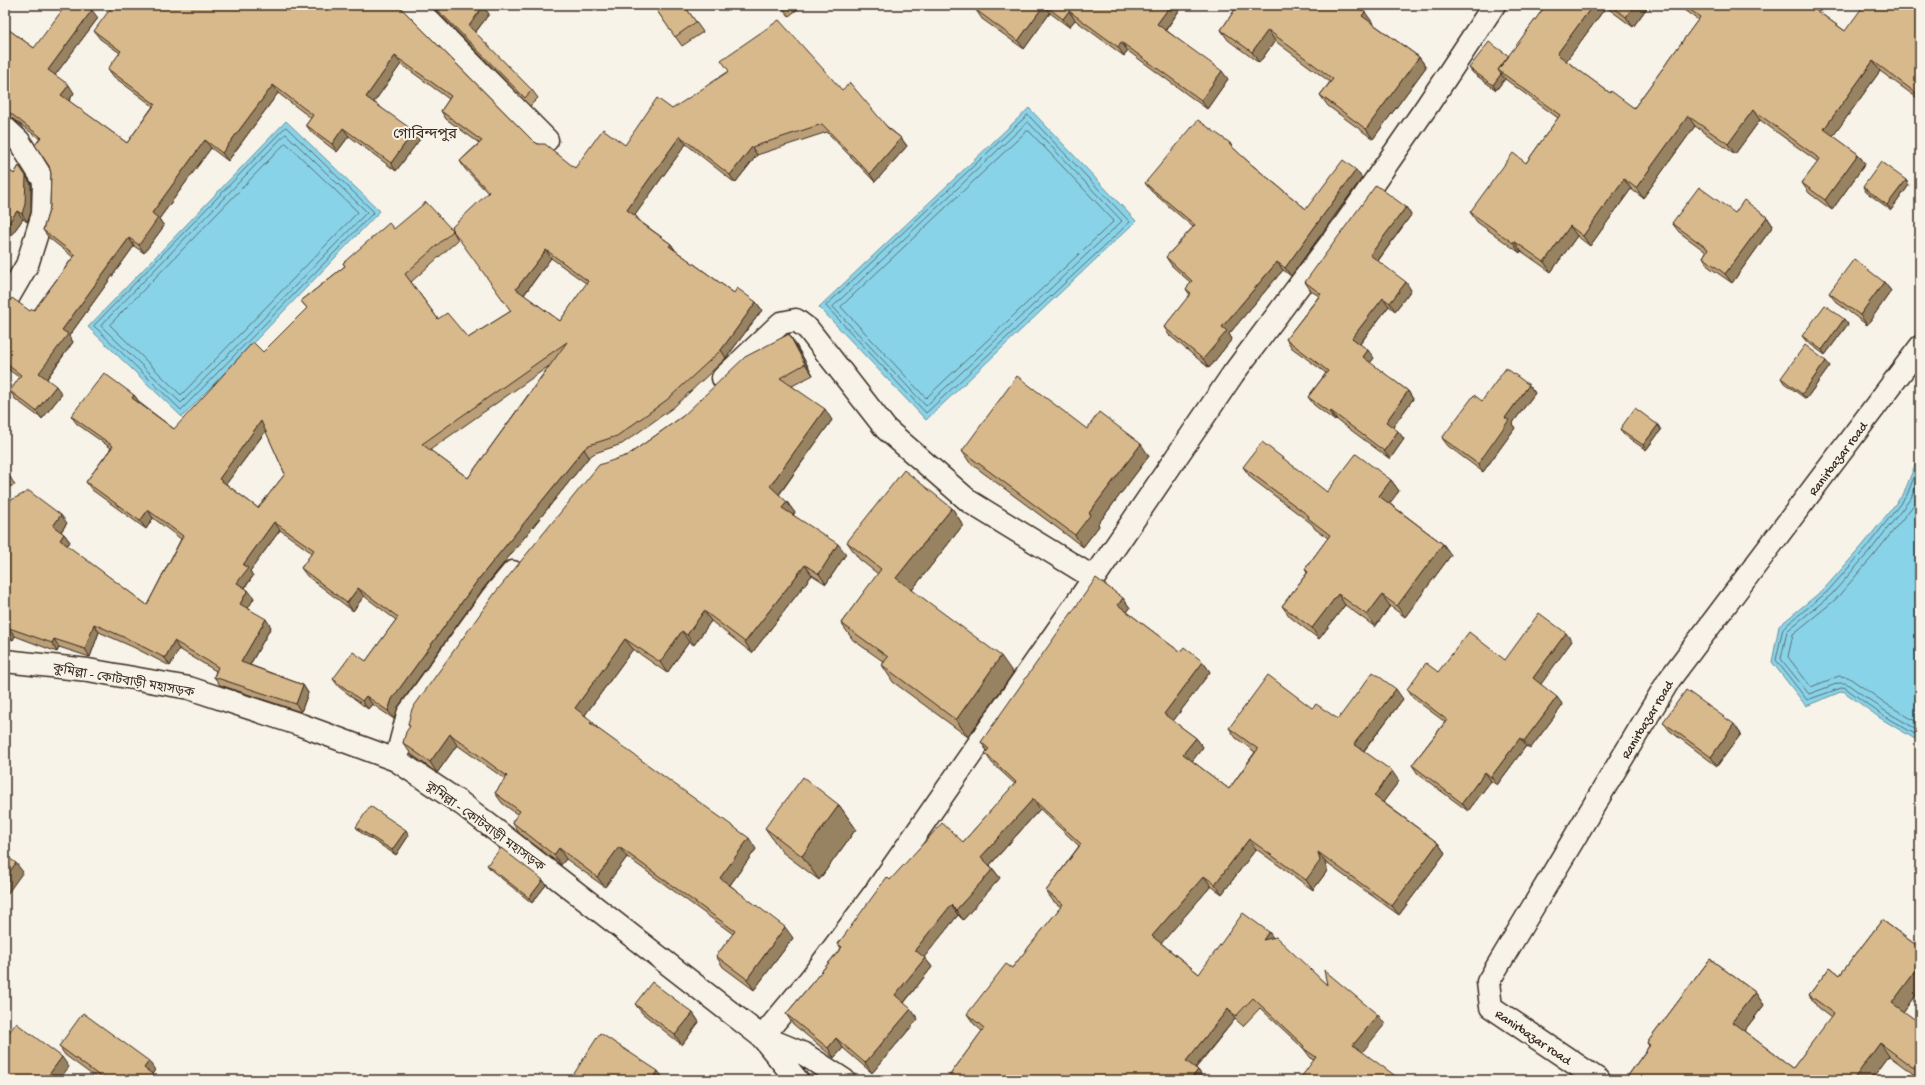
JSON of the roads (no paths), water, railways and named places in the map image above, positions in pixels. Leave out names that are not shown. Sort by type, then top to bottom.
[{"type":"street","points":[[414,5],[547,140]]},
{"type":"street","points":[[762,1037],[812,977],[876,892],[1094,578],[1232,374],[1345,224],[1427,106],[1494,5]]},
{"type":"street","points":[[5,128],[19,141],[44,181],[43,214],[27,265],[5,303]]},
{"type":"street","points":[[710,391],[781,323],[796,320],[808,329],[886,428],[970,502],[1094,578]]},
{"type":"street","name":"Ranirbazar road","points":[[1598,1080],[1491,1007],[1488,982],[1669,680],[1920,347]]},
{"type":"street","points":[[396,760],[408,714],[493,596],[527,555]]},
{"type":"street","name":"কুমিল্লা - কোটবাড়ী মহাসড়ক","points":[[5,661],[88,670],[189,688],[301,725],[396,760],[462,804],[762,1037],[797,1080]]},
{"type":"street","name":"কুমিল্লা - কোটবাড়ী মহাসড়ক","points":[[762,1037],[804,1054],[844,1080]]},
{"type":"water","points":[[1029,108],[1136,221],[926,420],[819,307]]},
{"type":"water","points":[[286,121],[380,211],[182,417],[88,327]]},
{"type":"water","points":[[1920,452],[1920,742],[1880,718],[1843,691],[1806,706],[1772,662],[1779,626],[1824,589],[1863,545],[1904,493]]},
{"type":"district","name":"গোবিন্দপুর","points":[[425,133]]}]
